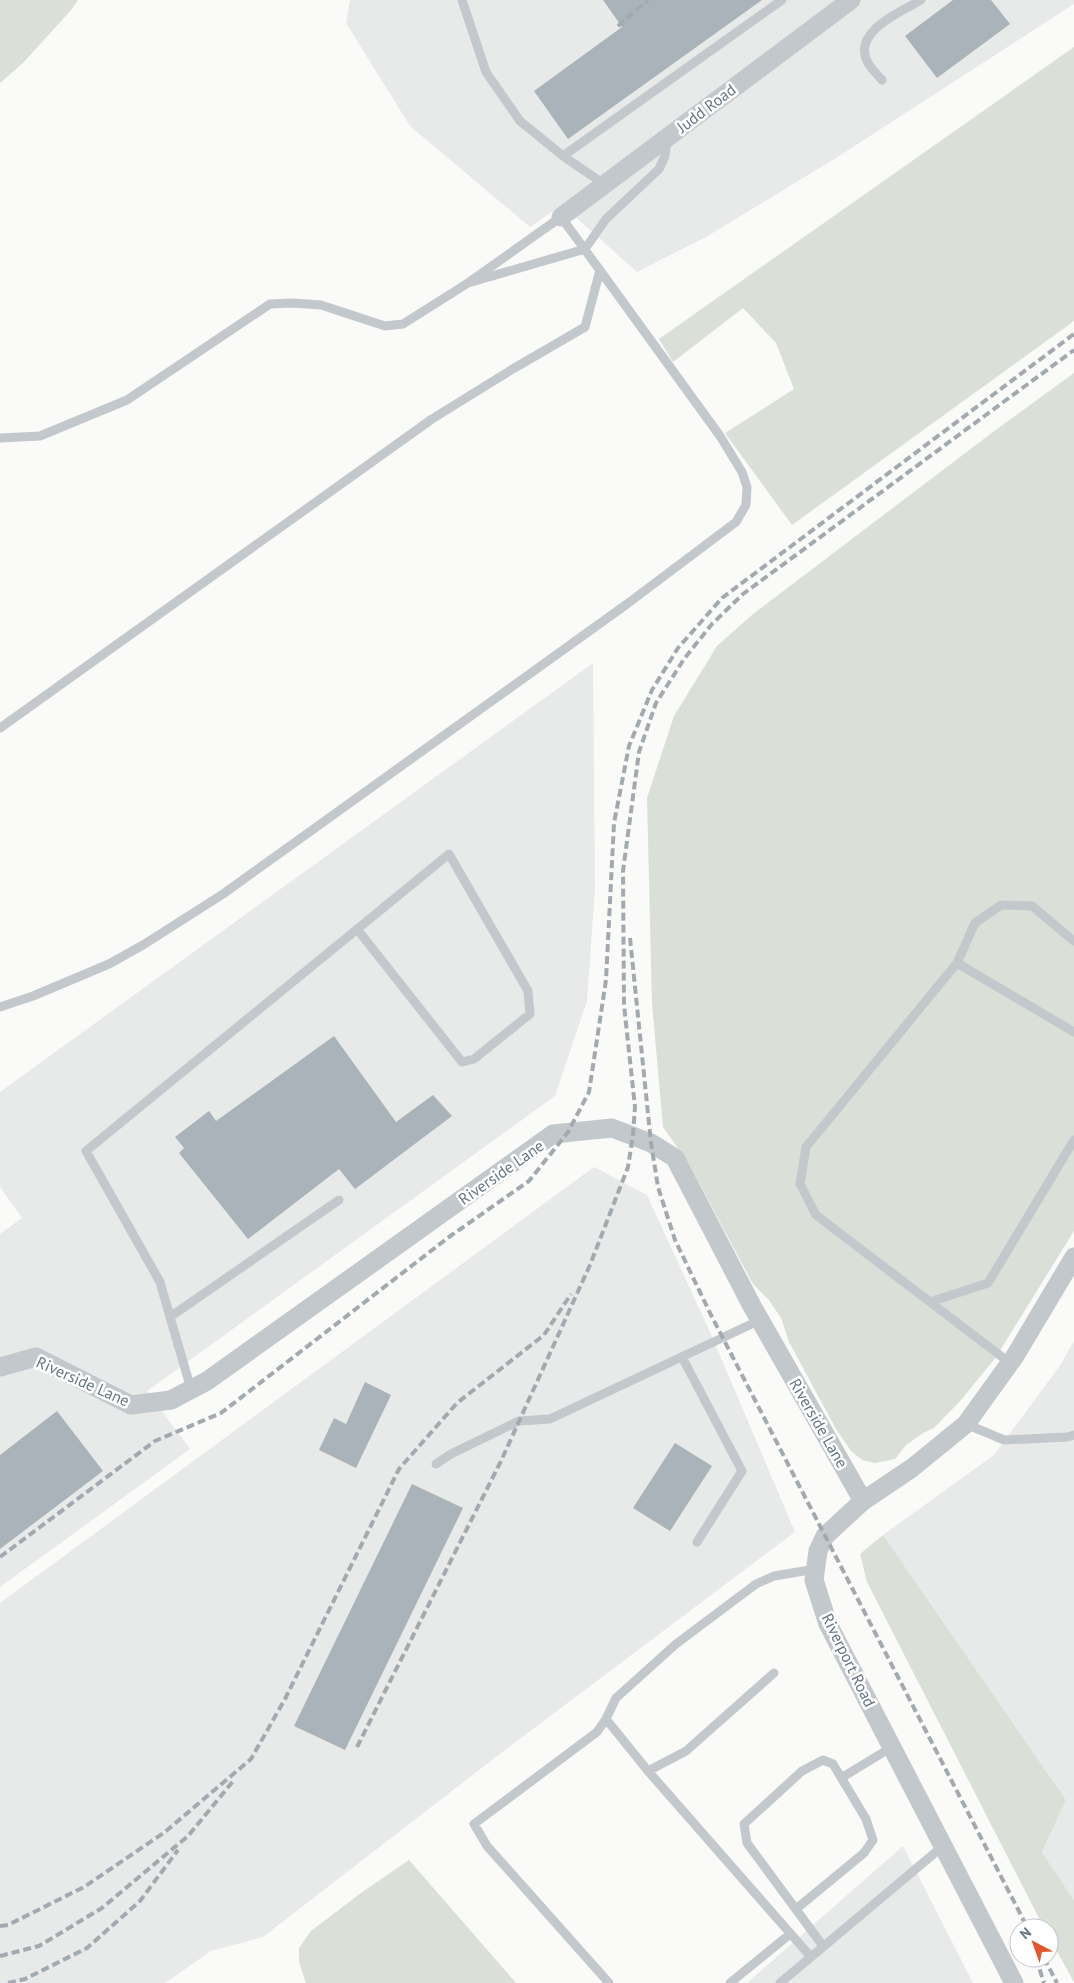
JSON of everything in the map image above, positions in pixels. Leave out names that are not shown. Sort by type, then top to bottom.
[{"type":"street","name":"Judd Road","points":[[561,217],[850,0]]},
{"type":"street","name":"Riverside Lane","points":[[0,1367],[36,1357],[131,1405],[171,1400],[208,1381],[553,1134],[612,1128],[651,1143],[675,1158],[760,1320],[863,1502]]},
{"type":"street","name":"Riverport Road","points":[[1014,1983],[828,1624],[814,1580],[818,1551],[825,1536],[863,1502],[912,1468],[966,1424],[1010,1363],[1074,1257]]},
{"type":"lane","points":[[462,0],[486,72],[520,121],[563,156],[604,184]]},
{"type":"lane","points":[[563,156],[782,0]]},
{"type":"lane","points":[[882,80],[868,62],[865,54],[866,40],[879,24],[921,0]]},
{"type":"lane","points":[[468,283],[585,249],[606,220],[659,170],[665,156],[668,137]]},
{"type":"lane","points":[[0,438],[40,436],[127,400],[270,304],[321,305],[385,326],[403,324],[468,283],[561,217],[720,436],[742,472],[747,487],[746,505],[736,522],[627,604],[223,894],[143,945],[109,964],[33,996],[0,1007]]},
{"type":"lane","points":[[0,728],[432,419],[585,327],[600,270]]},
{"type":"lane","points":[[191,1390],[160,1282],[86,1151],[448,854],[528,991],[530,1014],[474,1059],[462,1062],[357,929]]},
{"type":"lane","points":[[1010,1363],[816,1215],[800,1184],[806,1147],[957,964],[975,923],[1001,905],[1032,906],[1074,941]]},
{"type":"lane","points":[[957,964],[1074,1032]]},
{"type":"lane","points":[[930,1302],[988,1283],[1074,1140]]},
{"type":"lane","points":[[170,1317],[339,1200]]},
{"type":"lane","points":[[436,1464],[451,1454],[519,1421],[550,1419],[760,1320]]},
{"type":"lane","points":[[682,1358],[742,1471],[697,1542]]},
{"type":"lane","points":[[966,1424],[1004,1440],[1067,1437],[1074,1434]]},
{"type":"lane","points":[[609,1983],[487,1846],[474,1824],[597,1732],[606,1719],[616,1698],[676,1644],[756,1584],[774,1576],[816,1569]]},
{"type":"lane","points":[[648,1772],[686,1750],[774,1673]]},
{"type":"lane","points":[[606,1719],[648,1772],[811,1957]]},
{"type":"lane","points":[[841,1778],[892,1747]]},
{"type":"lane","points":[[796,1909],[864,1853],[873,1840],[866,1819],[833,1764],[824,1760],[802,1771],[744,1824],[747,1843],[796,1909],[824,1946]]},
{"type":"lane","points":[[780,1983],[943,1846]]},
{"type":"lane","points":[[730,1983],[790,1934]]},
{"type":"shaded area","points":[[0,0],[78,0],[23,63],[0,83]]},
{"type":"shaded area","points":[[350,0],[1074,0],[1074,4],[836,158],[706,237],[637,272],[562,205],[530,227],[410,126],[346,23]]},
{"type":"shaded area","points":[[1074,47],[1074,321],[792,525],[725,433],[794,389],[776,343],[743,308],[673,362],[659,339]]},
{"type":"shaded area","points":[[1074,373],[1074,1231],[996,1357],[962,1399],[934,1428],[906,1445],[895,1459],[875,1463],[862,1460],[851,1451],[836,1429],[789,1342],[781,1318],[769,1300],[753,1284],[689,1164],[663,1127],[652,1003],[647,798],[674,716],[717,646],[753,614]]},
{"type":"shaded area","points":[[593,663],[595,889],[587,1001],[555,1096],[147,1391],[190,1449],[0,1587],[0,1234],[22,1218],[0,1187],[0,1092]]},
{"type":"shaded area","points":[[594,1167],[647,1195],[710,1332],[795,1532],[505,1750],[263,1937],[211,1951],[165,1983],[0,1983],[0,1603]]},
{"type":"shaded area","points":[[1074,1341],[1074,1900],[1042,1852],[1066,1800],[883,1535],[994,1455],[1059,1367]]},
{"type":"shaded area","points":[[883,1535],[1066,1800],[1042,1852],[1074,1900],[1074,1982],[1059,1955],[1059,1918],[1039,1918],[867,1582],[860,1554]]},
{"type":"shaded area","points":[[903,1846],[973,1983],[747,1983]]},
{"type":"shaded area","points":[[409,1860],[516,1983],[306,1983],[299,1962],[299,1948],[311,1931]]},
{"type":"building","points":[[603,0],[762,0],[568,139],[534,91],[622,27]]},
{"type":"building","points":[[953,0],[991,0],[1010,24],[937,78],[905,36]]},
{"type":"building","points":[[334,1036],[396,1122],[433,1095],[452,1116],[355,1189],[339,1169],[248,1239],[179,1153],[184,1148],[175,1137],[209,1111],[216,1121]]},
{"type":"building","points":[[365,1382],[391,1395],[356,1468],[319,1450],[334,1418],[346,1424]]},
{"type":"building","points":[[57,1411],[103,1471],[0,1549],[0,1455]]},
{"type":"building","points":[[675,1443],[712,1466],[670,1531],[633,1508]]},
{"type":"building","points":[[412,1484],[463,1508],[345,1750],[294,1726]]},
{"type":"railway","points":[[618,26],[648,0]]},
{"type":"railway","points":[[0,1557],[155,1441],[221,1413],[449,1237],[529,1181],[568,1132],[589,1092],[606,980],[614,823],[629,746],[652,690],[678,648],[722,598],[1074,334]]},
{"type":"railway","points":[[357,1747],[501,1461],[590,1265],[628,1167],[635,1107],[624,1005],[623,871],[639,752],[656,703],[684,659],[712,624],[743,594],[1074,350]]},
{"type":"railway","points":[[630,938],[651,1143],[658,1187],[675,1240],[711,1315],[1022,1918]]},
{"type":"railway","points":[[0,1926],[8,1925],[84,1887],[165,1832],[251,1759],[285,1699],[399,1469],[457,1403],[544,1335],[571,1294]]},
{"type":"railway","points":[[0,1956],[39,1946],[102,1908],[188,1836],[234,1780]]},
{"type":"railway","points":[[8,1983],[25,1979],[87,1948],[140,1901],[178,1850]]},
{"type":"railway","points":[[1039,1968],[1044,1983]]},
{"type":"railway","points":[[1049,1968],[1057,1983]]}]
